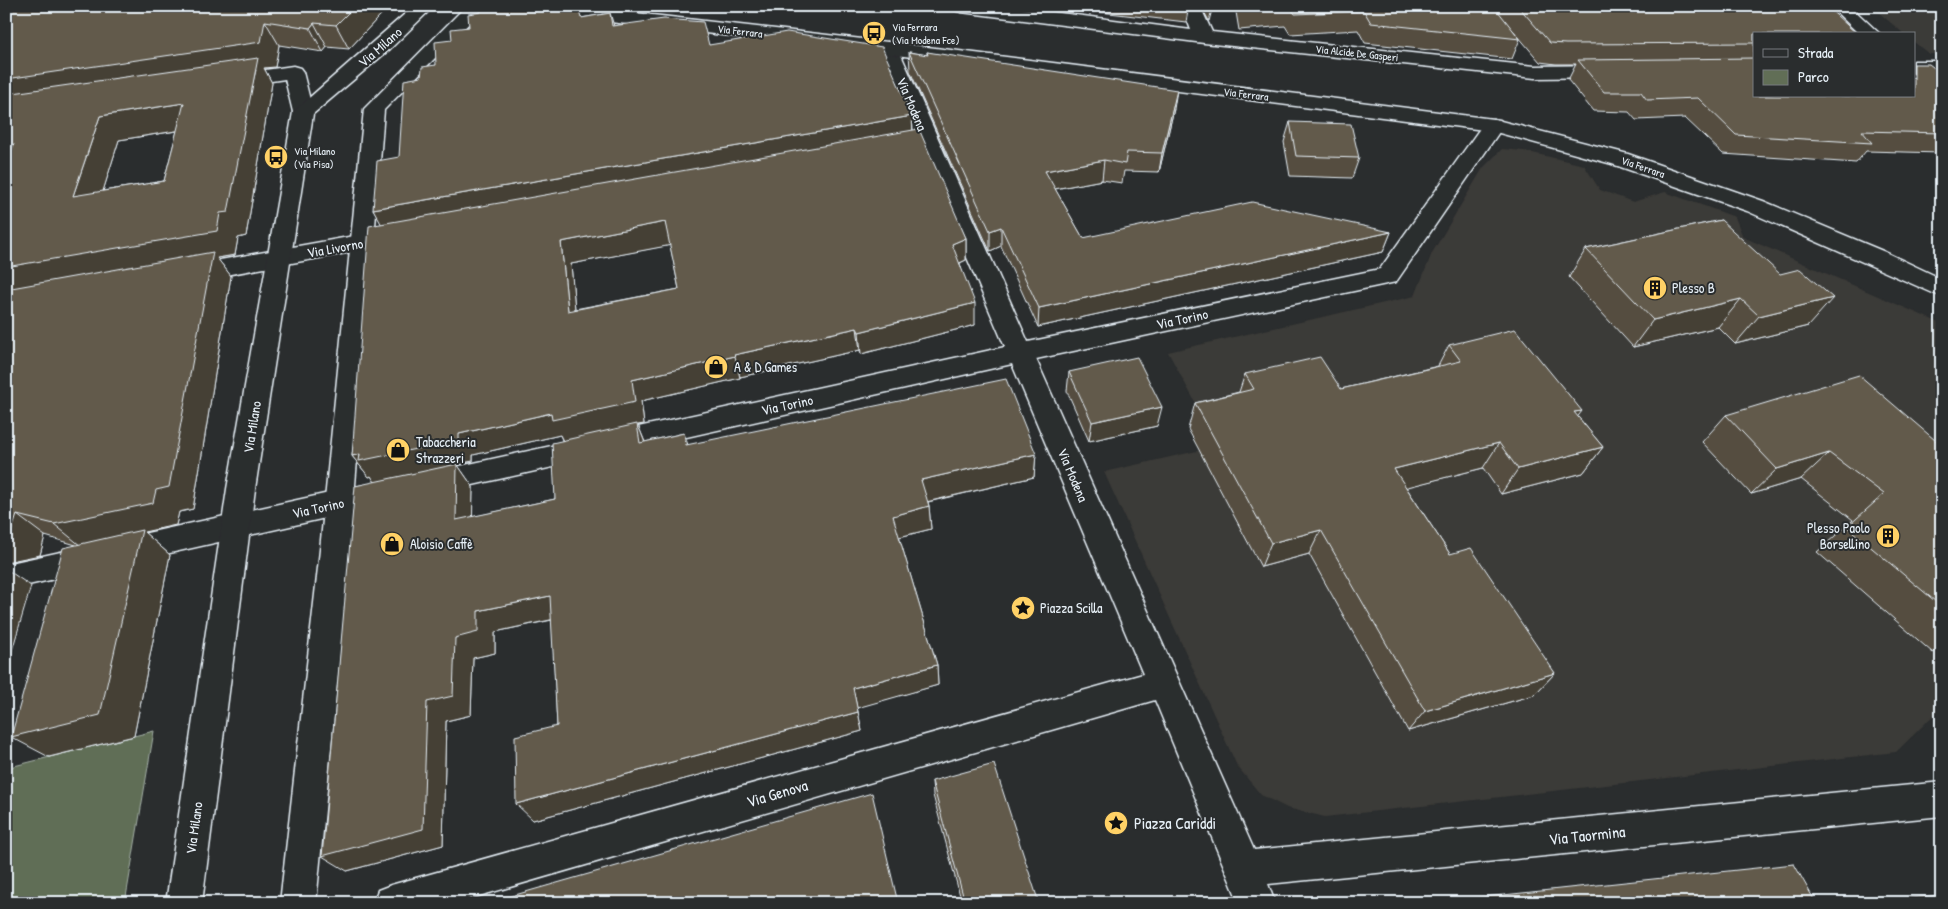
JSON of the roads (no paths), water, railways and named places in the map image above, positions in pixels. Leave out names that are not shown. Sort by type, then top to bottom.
[{"type":"street","name":"Via Milano","points":[[184,903],[236,526],[303,112],[383,45],[425,6]]},
{"type":"street","points":[[298,903],[340,503],[374,110],[477,6]]},
{"type":"street","name":"Via Ferrara","points":[[523,6],[888,48],[1493,125],[1620,159],[1755,206],[1877,258],[1942,289]]},
{"type":"street","name":"Via Alcide De Gasperi","points":[[961,6],[1204,37],[1535,72],[1625,71]]},
{"type":"street","points":[[1191,6],[1204,37]]},
{"type":"street","points":[[1839,6],[1869,32]]},
{"type":"street","name":"Via Modena","points":[[888,48],[919,144],[1020,353],[1258,903]]},
{"type":"street","points":[[1517,50],[1535,72]]},
{"type":"street","points":[[1916,69],[1942,67]]},
{"type":"street","points":[[1916,71],[1930,85]]},
{"type":"street","points":[[214,84],[293,72],[303,112]]},
{"type":"street","name":"Via Torino","points":[[6,577],[1020,353],[1388,276],[1493,125]]},
{"type":"street","name":"Via Livorno","points":[[168,277],[414,233]]},
{"type":"street","name":"Via Genova","points":[[391,903],[1163,683]]},
{"type":"street","name":"Via Taormina","points":[[1244,869],[1936,800]]},
{"type":"place","name":"Via Ferrara (Via Modena Fce)","points":[[874,33]]},
{"type":"place","name":"Via Milano (Via Pisa)","points":[[276,157]]},
{"type":"place","name":"Plesso B","points":[[1655,288]]},
{"type":"place","name":"A & D Games","points":[[716,367]]},
{"type":"place","name":"Tabaccheria Strazzeri","points":[[398,450]]},
{"type":"place","name":"Plesso Paolo Borsellino","points":[[1888,536]]},
{"type":"place","name":"Aloisio Caffè","points":[[392,544]]},
{"type":"place","name":"Piazza Scilla","points":[[1023,608]]},
{"type":"place","name":"Piazza Cariddi","points":[[1116,823]]}]
